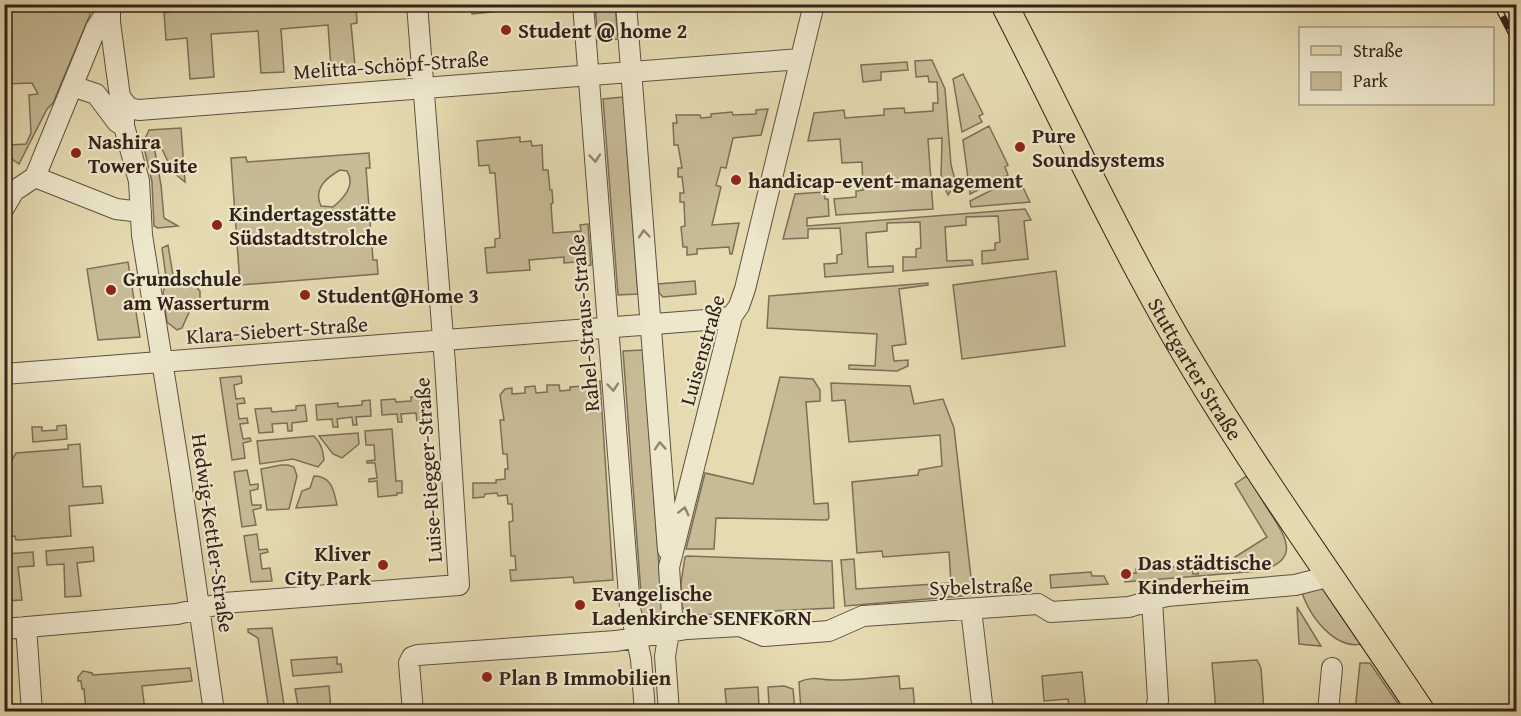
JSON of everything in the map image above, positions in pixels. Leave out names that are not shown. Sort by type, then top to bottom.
[{"type":"main road","name":"Stuttgarter Straße","points":[[1004,4],[1128,250],[1174,334],[1248,452],[1422,711]]},
{"type":"street","name":"Luise-Riegger-Straße","points":[[4,629],[177,614],[224,603],[459,585],[417,4]]},
{"type":"street","name":"Rahel-Straus-Straße","points":[[583,4],[630,608],[636,638]]},
{"type":"street","points":[[626,4],[669,567]]},
{"type":"street","name":"Luisenstraße","points":[[669,711],[665,656],[672,615],[669,567],[732,316],[739,306],[745,289],[814,4]]},
{"type":"street","points":[[9,199],[35,177],[96,28],[110,6]]},
{"type":"street","name":"Hedwig-Kettler-Straße","points":[[110,6],[120,97],[127,117],[139,181],[141,212],[162,363],[214,711]]},
{"type":"street","name":"Melitta-Schöpf-Straße","points":[[127,117],[139,110],[800,59]]},
{"type":"street","points":[[72,86],[96,94],[117,122],[127,117]]},
{"type":"street","points":[[35,177],[116,209],[141,212]]},
{"type":"street","name":"Klara-Siebert-Straße","points":[[4,374],[609,328],[732,316]]},
{"type":"street","name":"Sybelstraße","points":[[413,711],[409,663],[412,657],[636,638],[669,632],[740,626],[764,636],[829,631],[863,616],[1038,604],[1051,612],[1129,608],[1167,596],[1295,585],[1331,576]]},
{"type":"street","points":[[1152,600],[1158,700],[1155,711]]},
{"type":"street","points":[[970,609],[983,711]]},
{"type":"street","points":[[26,627],[32,711]]},
{"type":"street","points":[[636,638],[641,659],[645,711]]},
{"type":"street","points":[[1328,711],[1332,668]]},
{"type":"green space","points":[[571,4],[472,14],[469,5]]},
{"type":"green space","points":[[4,5],[94,5],[53,103],[47,109],[19,164],[9,157],[9,145],[26,144],[31,133],[29,95],[38,94],[32,83],[5,84]]},
{"type":"green space","points":[[180,5],[356,5],[357,23],[351,24],[355,66],[331,68],[328,25],[281,29],[284,72],[261,73],[258,31],[211,34],[214,77],[190,79],[187,38],[166,40],[164,13]]},
{"type":"green space","points":[[595,5],[615,5],[618,39],[598,41]]},
{"type":"green space","points":[[932,60],[945,89],[951,165],[956,183],[948,195],[941,179],[942,138],[928,139],[933,209],[836,215],[834,199],[856,197],[856,191],[863,190],[862,162],[842,163],[840,139],[808,141],[814,113],[844,110],[845,118],[884,115],[884,109],[904,108],[905,113],[933,111],[933,103],[938,103],[937,82],[929,82],[928,76],[916,77],[915,61]]},
{"type":"green space","points":[[907,62],[908,70],[881,72],[881,80],[863,82],[861,65]]},
{"type":"green space","points":[[963,74],[983,114],[979,116],[982,122],[962,132],[953,79]]},
{"type":"green space","points":[[623,97],[638,294],[618,295],[603,99]]},
{"type":"green space","points":[[768,109],[761,135],[733,138],[726,168],[721,167],[716,185],[721,187],[712,225],[739,223],[732,254],[730,254],[729,247],[697,249],[697,254],[687,255],[687,247],[683,247],[681,227],[685,226],[684,202],[680,202],[680,193],[684,193],[682,177],[678,177],[678,168],[682,168],[678,145],[674,145],[673,123],[677,123],[676,115],[700,115],[701,118],[711,117],[711,114],[732,112],[733,115],[756,114],[756,110]]},
{"type":"green space","points":[[989,126],[1008,165],[1005,167],[1008,175],[970,194],[963,140]]},
{"type":"green space","points":[[181,128],[185,182],[173,172],[160,145],[154,146],[164,218],[178,226],[158,228],[154,226],[152,182],[143,143],[149,130]]},
{"type":"green space","points":[[520,137],[520,142],[531,141],[532,146],[542,145],[543,170],[548,170],[550,190],[552,190],[553,233],[581,231],[580,225],[588,224],[591,265],[577,267],[577,262],[564,263],[564,257],[529,260],[530,270],[487,273],[485,248],[495,247],[495,239],[500,238],[495,173],[490,173],[489,165],[479,166],[477,141]]},
{"type":"green space","points":[[369,153],[370,168],[366,168],[373,260],[377,260],[378,274],[240,285],[231,158],[246,157],[247,162]],"holes":[[[340,170],[347,171],[350,181],[348,191],[333,207],[321,206],[319,194],[322,185]]]},
{"type":"green space","points":[[1018,177],[1030,202],[971,207],[970,201]]},
{"type":"green space","points":[[824,192],[825,199],[828,199],[829,216],[807,218],[807,226],[1025,209],[1031,220],[1024,221],[1028,259],[982,264],[982,251],[995,250],[995,243],[1000,242],[998,216],[966,217],[966,225],[945,227],[947,261],[972,260],[973,265],[903,271],[903,257],[916,257],[916,249],[921,248],[920,222],[887,223],[887,231],[866,233],[868,267],[893,266],[893,272],[825,277],[824,264],[837,263],[837,255],[842,254],[840,228],[808,229],[808,238],[783,239],[795,194]]},
{"type":"green space","points":[[168,245],[173,275],[185,282],[192,282],[200,291],[200,299],[195,299],[182,328],[177,330],[167,322],[163,294],[166,277],[162,248]]},
{"type":"green space","name":"Grundschule am Wasserturm","points":[[128,262],[140,337],[98,340],[87,269]]},
{"type":"green space","points":[[1056,271],[1065,346],[962,359],[953,285]]},
{"type":"green space","points":[[695,281],[696,294],[663,297],[659,293],[658,284]]},
{"type":"green space","points":[[928,283],[928,285],[899,289],[906,344],[892,346],[894,361],[908,360],[908,366],[897,371],[849,369],[849,365],[875,366],[877,334],[767,328],[769,296]]},
{"type":"green space","points":[[643,350],[661,593],[667,597],[664,614],[654,622],[646,621],[640,616],[636,604],[636,598],[641,594],[623,351]]},
{"type":"green space","points":[[241,376],[242,383],[234,385],[236,399],[244,398],[245,403],[237,404],[239,419],[247,418],[248,423],[240,424],[243,439],[250,438],[251,441],[243,443],[245,458],[232,460],[220,378]]},
{"type":"green space","points":[[780,377],[813,379],[820,390],[820,401],[806,402],[814,504],[828,503],[829,518],[827,520],[716,518],[714,549],[686,549],[705,473],[753,484]]},
{"type":"green space","points":[[600,381],[613,580],[574,583],[573,577],[511,581],[510,570],[516,570],[515,556],[511,556],[509,522],[513,521],[512,504],[508,504],[507,495],[498,496],[497,493],[473,498],[473,483],[496,483],[496,480],[505,479],[505,469],[508,469],[507,454],[503,454],[500,420],[504,420],[500,395],[505,389],[512,388],[512,394],[525,393],[525,387],[535,386],[536,393],[547,392],[547,385],[559,385],[560,391],[583,386],[584,389],[593,389],[593,382]]},
{"type":"green space","points":[[831,383],[910,386],[914,404],[943,399],[954,428],[973,595],[845,606],[841,560],[854,559],[856,589],[951,583],[949,552],[883,557],[882,551],[857,553],[852,482],[918,475],[919,470],[942,466],[940,435],[849,442],[845,400],[832,401]]},
{"type":"green space","points":[[428,396],[429,420],[417,421],[416,413],[401,414],[402,422],[398,422],[397,414],[382,415],[381,400],[411,401],[411,397]]},
{"type":"green space","points":[[370,400],[371,416],[356,417],[357,425],[353,425],[352,417],[337,419],[338,427],[333,427],[332,419],[317,420],[316,405],[338,403],[338,407],[362,405],[362,401]]},
{"type":"green space","points":[[305,405],[307,421],[292,423],[292,431],[288,431],[287,423],[272,424],[273,432],[259,433],[255,409],[271,408],[272,412],[296,410],[296,406]]},
{"type":"green space","points":[[66,425],[67,439],[33,442],[32,427],[42,427],[42,431],[57,430],[57,426]]},
{"type":"green space","points":[[392,429],[396,481],[402,481],[402,493],[378,497],[377,481],[369,482],[369,479],[377,478],[375,463],[367,463],[367,461],[375,460],[374,445],[366,445],[365,431]]},
{"type":"green space","points":[[358,433],[359,444],[342,458],[333,454],[319,436]]},
{"type":"green space","points":[[314,436],[324,456],[324,460],[318,467],[293,459],[260,464],[257,441]]},
{"type":"green space","points":[[80,444],[83,487],[101,486],[103,503],[69,506],[71,536],[20,540],[16,540],[15,536],[5,537],[5,491],[9,490],[7,469],[16,453],[68,449],[68,445]]},
{"type":"green space","points":[[281,465],[294,467],[297,476],[289,509],[267,510],[261,469]]},
{"type":"green space","points":[[247,470],[250,485],[258,484],[258,489],[250,491],[252,505],[261,505],[261,508],[253,510],[256,525],[242,527],[234,472]]},
{"type":"green space","points":[[314,476],[328,481],[337,505],[296,508],[302,491],[310,488]]},
{"type":"green space","points":[[1248,477],[1282,532],[1286,548],[1281,561],[1260,571],[1125,582],[1124,574],[1136,573],[1136,569],[1192,566],[1193,574],[1198,574],[1198,565],[1235,563],[1235,557],[1267,537],[1235,484]]},
{"type":"green space","points":[[257,534],[259,550],[267,549],[268,552],[260,554],[262,569],[270,568],[272,581],[251,582],[244,536]]},
{"type":"green space","points":[[93,547],[94,561],[77,563],[81,596],[65,597],[64,564],[47,565],[46,551]]},
{"type":"green space","points":[[33,552],[34,566],[18,567],[22,600],[6,601],[5,554]]},
{"type":"green space","points":[[687,556],[832,561],[834,608],[694,615],[682,607],[681,583]]},
{"type":"green space","points":[[1091,572],[1092,576],[1104,576],[1108,584],[1051,588],[1050,575]]},
{"type":"green space","points":[[1301,588],[1325,588],[1365,643],[1354,645],[1333,637],[1309,609]]},
{"type":"green space","points":[[1297,607],[1321,646],[1299,644]]},
{"type":"green space","points":[[272,628],[285,711],[269,711],[258,638],[248,632],[248,629]]},
{"type":"green space","points":[[337,657],[337,664],[341,664],[342,672],[293,676],[291,660]]},
{"type":"green space","points":[[1257,660],[1261,668],[1264,711],[1216,711],[1212,663]]},
{"type":"green space","points":[[1360,663],[1370,663],[1403,711],[1355,711]]},
{"type":"green space","points":[[190,668],[192,681],[142,686],[145,711],[86,711],[84,689],[82,689],[81,681],[78,681],[83,671],[93,675]]},
{"type":"green space","points":[[1082,672],[1086,711],[1070,711],[1068,699],[1044,701],[1042,676]]},
{"type":"green space","points":[[899,676],[900,689],[913,688],[915,711],[801,711],[799,682],[814,679],[845,680]]},
{"type":"green space","points":[[329,686],[331,711],[299,711],[295,689]]},
{"type":"green space","points":[[784,686],[793,689],[795,711],[775,711],[769,706],[768,687]]},
{"type":"green space","points":[[758,687],[759,707],[755,711],[727,711],[725,689]]},
{"type":"railway","points":[[1496,4],[1516,42]]},
{"type":"railway","points":[[1508,4],[1516,20]]},
{"type":"place","name":"Student @ home 2","points":[[506,30]]},
{"type":"place","name":"Pure Soundsystems","points":[[1020,147]]},
{"type":"place","name":"Nashira Tower Suite","points":[[76,153]]},
{"type":"place","name":"handicap-event-management","points":[[736,180]]},
{"type":"place","name":"Kindertagesstätte Südstadtstrolche","points":[[217,225]]},
{"type":"place","name":"Grundschule am Wasserturm","points":[[111,290]]},
{"type":"place","name":"Student@Home 3","points":[[305,295]]},
{"type":"place","name":"Kliver City Park","points":[[383,565]]},
{"type":"place","name":"Das städtische Kinderheim","points":[[1126,574]]},
{"type":"place","name":"Evangelische Ladenkirche SENFKoRN","points":[[580,605]]},
{"type":"place","name":"Plan B Immobilien","points":[[487,677]]}]
